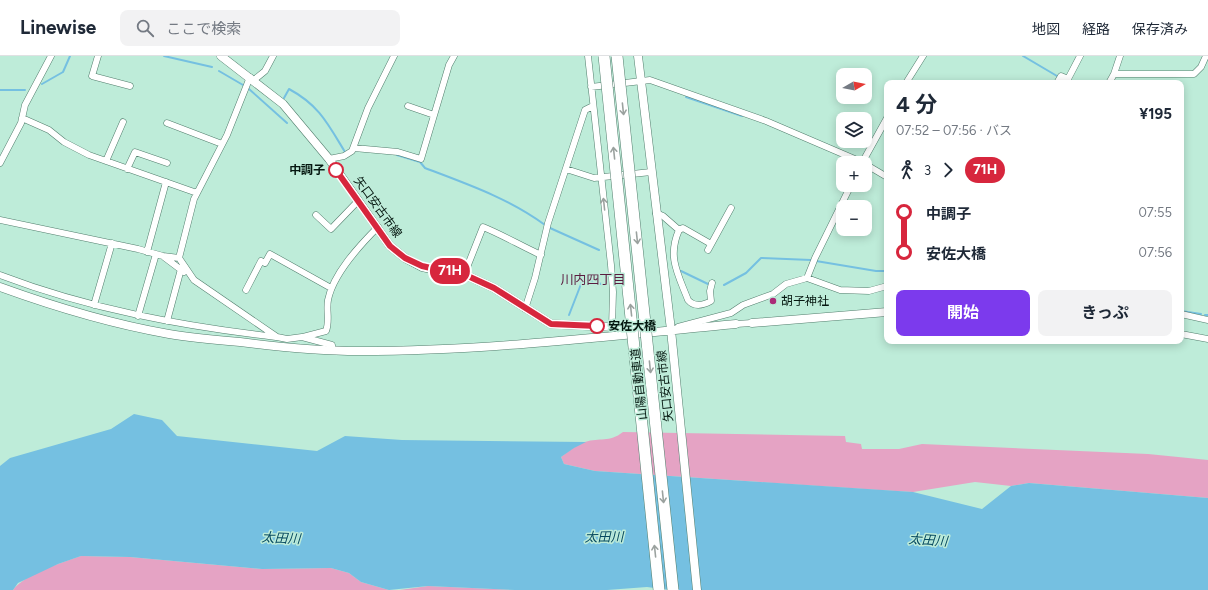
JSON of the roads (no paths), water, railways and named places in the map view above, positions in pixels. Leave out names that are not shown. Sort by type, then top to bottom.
[{"type":"highway","name":"山陽自動車道","points":[[604,56],[659,590]]},
{"type":"highway","name":"山陽自動車道","points":[[617,56],[673,590]]},
{"type":"street","points":[[0,163],[12,142],[22,118],[25,105],[51,56]]},
{"type":"street","points":[[98,56],[92,76],[130,86]]},
{"type":"street","name":"矢口安古市線","points":[[221,56],[252,78],[283,104],[329,158],[390,246],[405,258],[422,266],[464,275],[494,288],[525,309],[551,324],[612,327],[671,333],[697,590]]},
{"type":"street","points":[[179,258],[197,193],[222,144],[252,78],[265,71],[273,56]]},
{"type":"street","points":[[329,158],[344,156],[354,148],[368,108],[394,56]]},
{"type":"street","points":[[354,148],[398,152],[420,159],[454,56]]},
{"type":"street","points":[[588,56],[611,264],[613,292],[612,327]]},
{"type":"street","points":[[638,56],[671,333]]},
{"type":"street","points":[[908,80],[923,56]]},
{"type":"street","points":[[1059,80],[1061,76],[1068,80],[1080,56]]},
{"type":"street","points":[[1111,80],[1120,56]]},
{"type":"street","points":[[1114,74],[1194,74],[1201,67],[1206,57]]},
{"type":"street","points":[[591,88],[650,80],[766,121],[847,156]]},
{"type":"street","points":[[408,106],[434,115]]},
{"type":"street","points":[[525,309],[541,254],[548,223],[585,110],[593,106]]},
{"type":"street","points":[[22,118],[49,130],[64,142],[106,161],[197,193]]},
{"type":"street","points":[[106,161],[123,122]]},
{"type":"street","points":[[168,123],[222,144]]},
{"type":"street","points":[[867,156],[884,124]]},
{"type":"street","points":[[127,169],[135,152],[167,163]]},
{"type":"street","points":[[872,168],[884,175]]},
{"type":"street","points":[[566,169],[594,178],[651,172]]},
{"type":"street","points":[[147,252],[166,182]]},
{"type":"street","points":[[807,278],[815,258],[848,192]]},
{"type":"street","points":[[316,215],[331,229],[358,200]]},
{"type":"street","points":[[679,230],[683,228],[710,247],[721,226],[732,211]]},
{"type":"street","points":[[656,213],[663,216],[679,230]]},
{"type":"street","points":[[2,221],[112,243],[163,256],[179,258],[194,280]]},
{"type":"street","points":[[721,226],[728,230]]},
{"type":"street","points":[[0,275],[44,292],[138,316],[287,339],[302,337],[326,330],[328,325],[327,302],[331,288],[362,243],[378,227]]},
{"type":"street","points":[[464,275],[483,227],[512,239],[518,244],[541,254]]},
{"type":"street","points":[[679,230],[673,244],[674,259],[688,300],[696,306],[711,301],[710,291],[712,283]]},
{"type":"street","points":[[94,305],[112,243]]},
{"type":"street","points":[[138,316],[156,254]]},
{"type":"street","points":[[246,290],[261,261],[265,263],[270,254],[331,288]]},
{"type":"street","points":[[163,256],[194,280],[277,337]]},
{"type":"street","points":[[167,321],[181,269]]},
{"type":"street","points":[[671,333],[694,322],[731,313],[743,305],[773,294],[786,284],[807,278],[840,290],[869,291],[884,287]]},
{"type":"street","points":[[0,287],[44,303],[108,320],[170,334],[284,348],[359,351],[519,346],[671,333],[752,322],[884,312]]},
{"type":"street","points":[[1184,315],[1208,320]]},
{"type":"street","points":[[1184,335],[1208,339]]},
{"type":"street","points":[[302,337],[332,345],[332,350]]},
{"type":"water","name":"太田川","points":[[134,414],[162,420],[177,436],[317,451],[345,436],[402,440],[586,442],[561,457],[564,464],[595,471],[913,492],[982,509],[1011,486],[1029,483],[1208,498],[1208,590],[670,590],[647,587],[607,590],[515,590],[428,586],[389,590],[361,582],[349,573],[331,568],[262,569],[130,557],[81,556],[58,564],[18,583],[13,590],[0,590],[0,466],[10,458],[111,429]]},
{"type":"waterway","points":[[42,84],[63,72],[70,56]]},
{"type":"waterway","points":[[164,56],[212,67]]},
{"type":"waterway","points":[[1023,56],[1057,76]]},
{"type":"waterway","points":[[219,71],[243,85]]},
{"type":"waterway","points":[[249,89],[287,123]]},
{"type":"waterway","points":[[284,98],[289,89],[308,102],[322,116],[345,152]]},
{"type":"waterway","points":[[0,90],[25,90]]},
{"type":"waterway","points":[[686,97],[742,116]]},
{"type":"waterway","points":[[397,155],[420,162],[425,168],[502,199],[531,215],[545,225]]},
{"type":"waterway","points":[[550,228],[599,250]]},
{"type":"waterway","points":[[724,285],[746,273],[761,258],[811,260]]},
{"type":"waterway","points":[[816,261],[884,271]]},
{"type":"waterway","points":[[681,271],[710,285]]},
{"type":"waterway","points":[[569,315],[583,279],[605,285]]},
{"type":"waterway","points":[[1184,311],[1201,314]]},
{"type":"place","name":"中調子","points":[[336,170]]},
{"type":"place","name":"胡子神社","points":[[773,301]]},
{"type":"place","name":"安佐大橋","points":[[597,326]]},
{"type":"district","name":"川内四丁目","points":[[593,279]]}]
